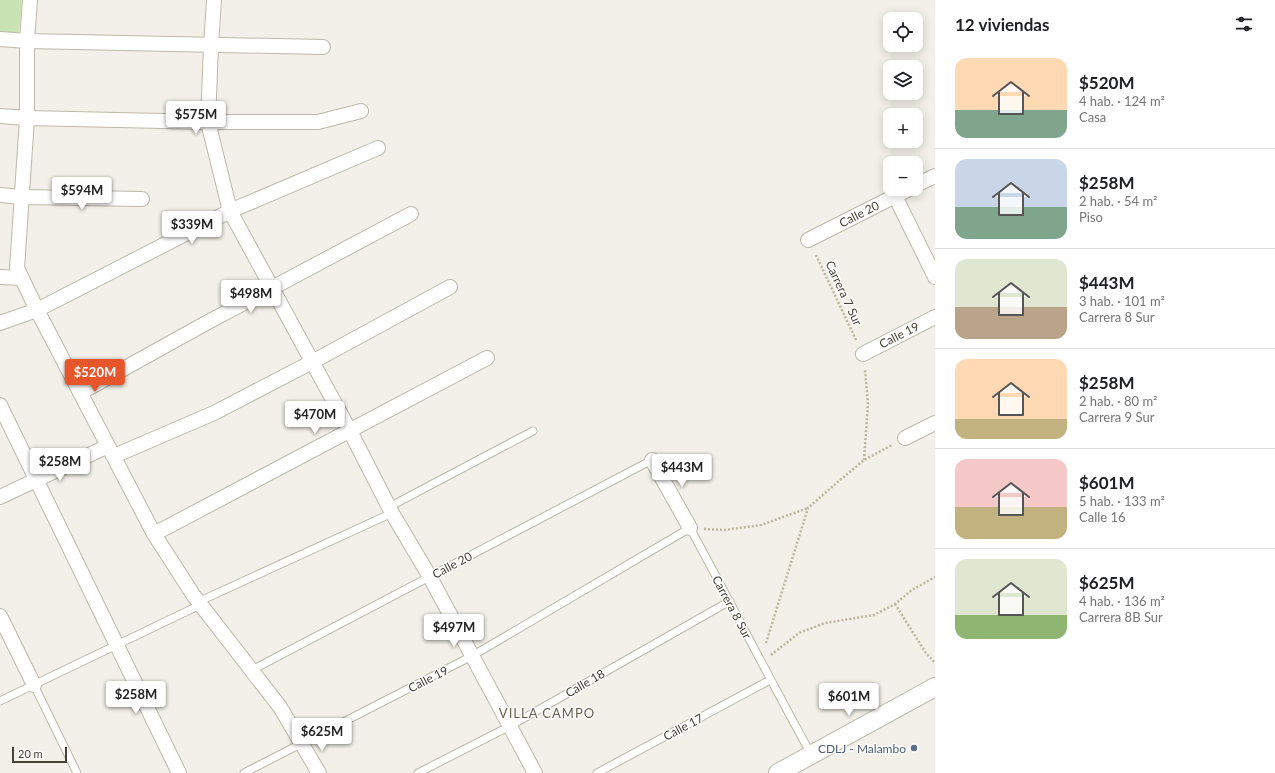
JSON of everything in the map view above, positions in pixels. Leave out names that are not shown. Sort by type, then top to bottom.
[{"type":"street","points":[[30,0],[27,41],[27,118],[17,268],[37,310],[154,534],[199,603],[280,707],[319,773]]},
{"type":"street","points":[[214,0],[208,122],[230,211],[350,431],[390,510],[430,577],[535,773]]},
{"type":"street","points":[[0,40],[323,47]]},
{"type":"street","points":[[0,116],[27,118],[208,122],[318,122],[361,111]]},
{"type":"street","points":[[0,323],[37,310],[230,211],[378,148]]},
{"type":"street","points":[[923,182],[935,176]]},
{"type":"street","points":[[0,195],[22,197],[142,199]]},
{"type":"street","points":[[896,196],[935,277]]},
{"type":"street","name":"Calle 20","points":[[808,240],[896,196]]},
{"type":"street","points":[[80,392],[411,214]]},
{"type":"street","points":[[0,277],[22,278]]},
{"type":"street","points":[[0,497],[36,479],[214,413],[450,287]]},
{"type":"street","name":"Calle 19","points":[[863,354],[935,317]]},
{"type":"street","points":[[154,534],[487,358]]},
{"type":"street","points":[[0,405],[179,773]]},
{"type":"street","points":[[905,438],[935,423]]},
{"type":"street","name":"Carrera 8 Sur","points":[[652,460],[690,528]]},
{"type":"street","points":[[0,616],[34,684]]},
{"type":"street","points":[[778,773],[935,687]]},
{"type":"lane","points":[[0,701],[116,646],[199,603],[390,510],[533,431]]},
{"type":"lane","name":"Calle 20","points":[[252,670],[652,460]]},
{"type":"lane","name":"Carrera 8 Sur","points":[[690,528],[730,601],[770,680],[812,755]]},
{"type":"lane","name":"Calle 19","points":[[244,773],[472,656],[690,528]]},
{"type":"lane","name":"Calle 18","points":[[418,773],[510,726],[730,601]]},
{"type":"lane","name":"Calle 17","points":[[597,773],[770,680]]},
{"type":"lane","points":[[34,684],[77,773]]},
{"type":"path","name":"Carrera 7 Sur","points":[[808,240],[863,354]]},
{"type":"path","points":[[863,354],[868,404],[864,460]]},
{"type":"path","points":[[690,528],[724,530],[761,525],[808,508],[864,460],[905,438]]},
{"type":"path","points":[[761,662],[808,508]]},
{"type":"path","points":[[761,662],[799,633],[825,623],[874,615],[895,604],[912,590],[935,577]]},
{"type":"path","points":[[895,604],[926,654],[935,663]]},
{"type":"green space","points":[[0,0],[22,0],[19,34],[0,32]]},
{"type":"place","name":"CDLJ - Malambo","points":[[914,748]]},
{"type":"district","name":"VILLA CAMPO","points":[[547,713]]}]
